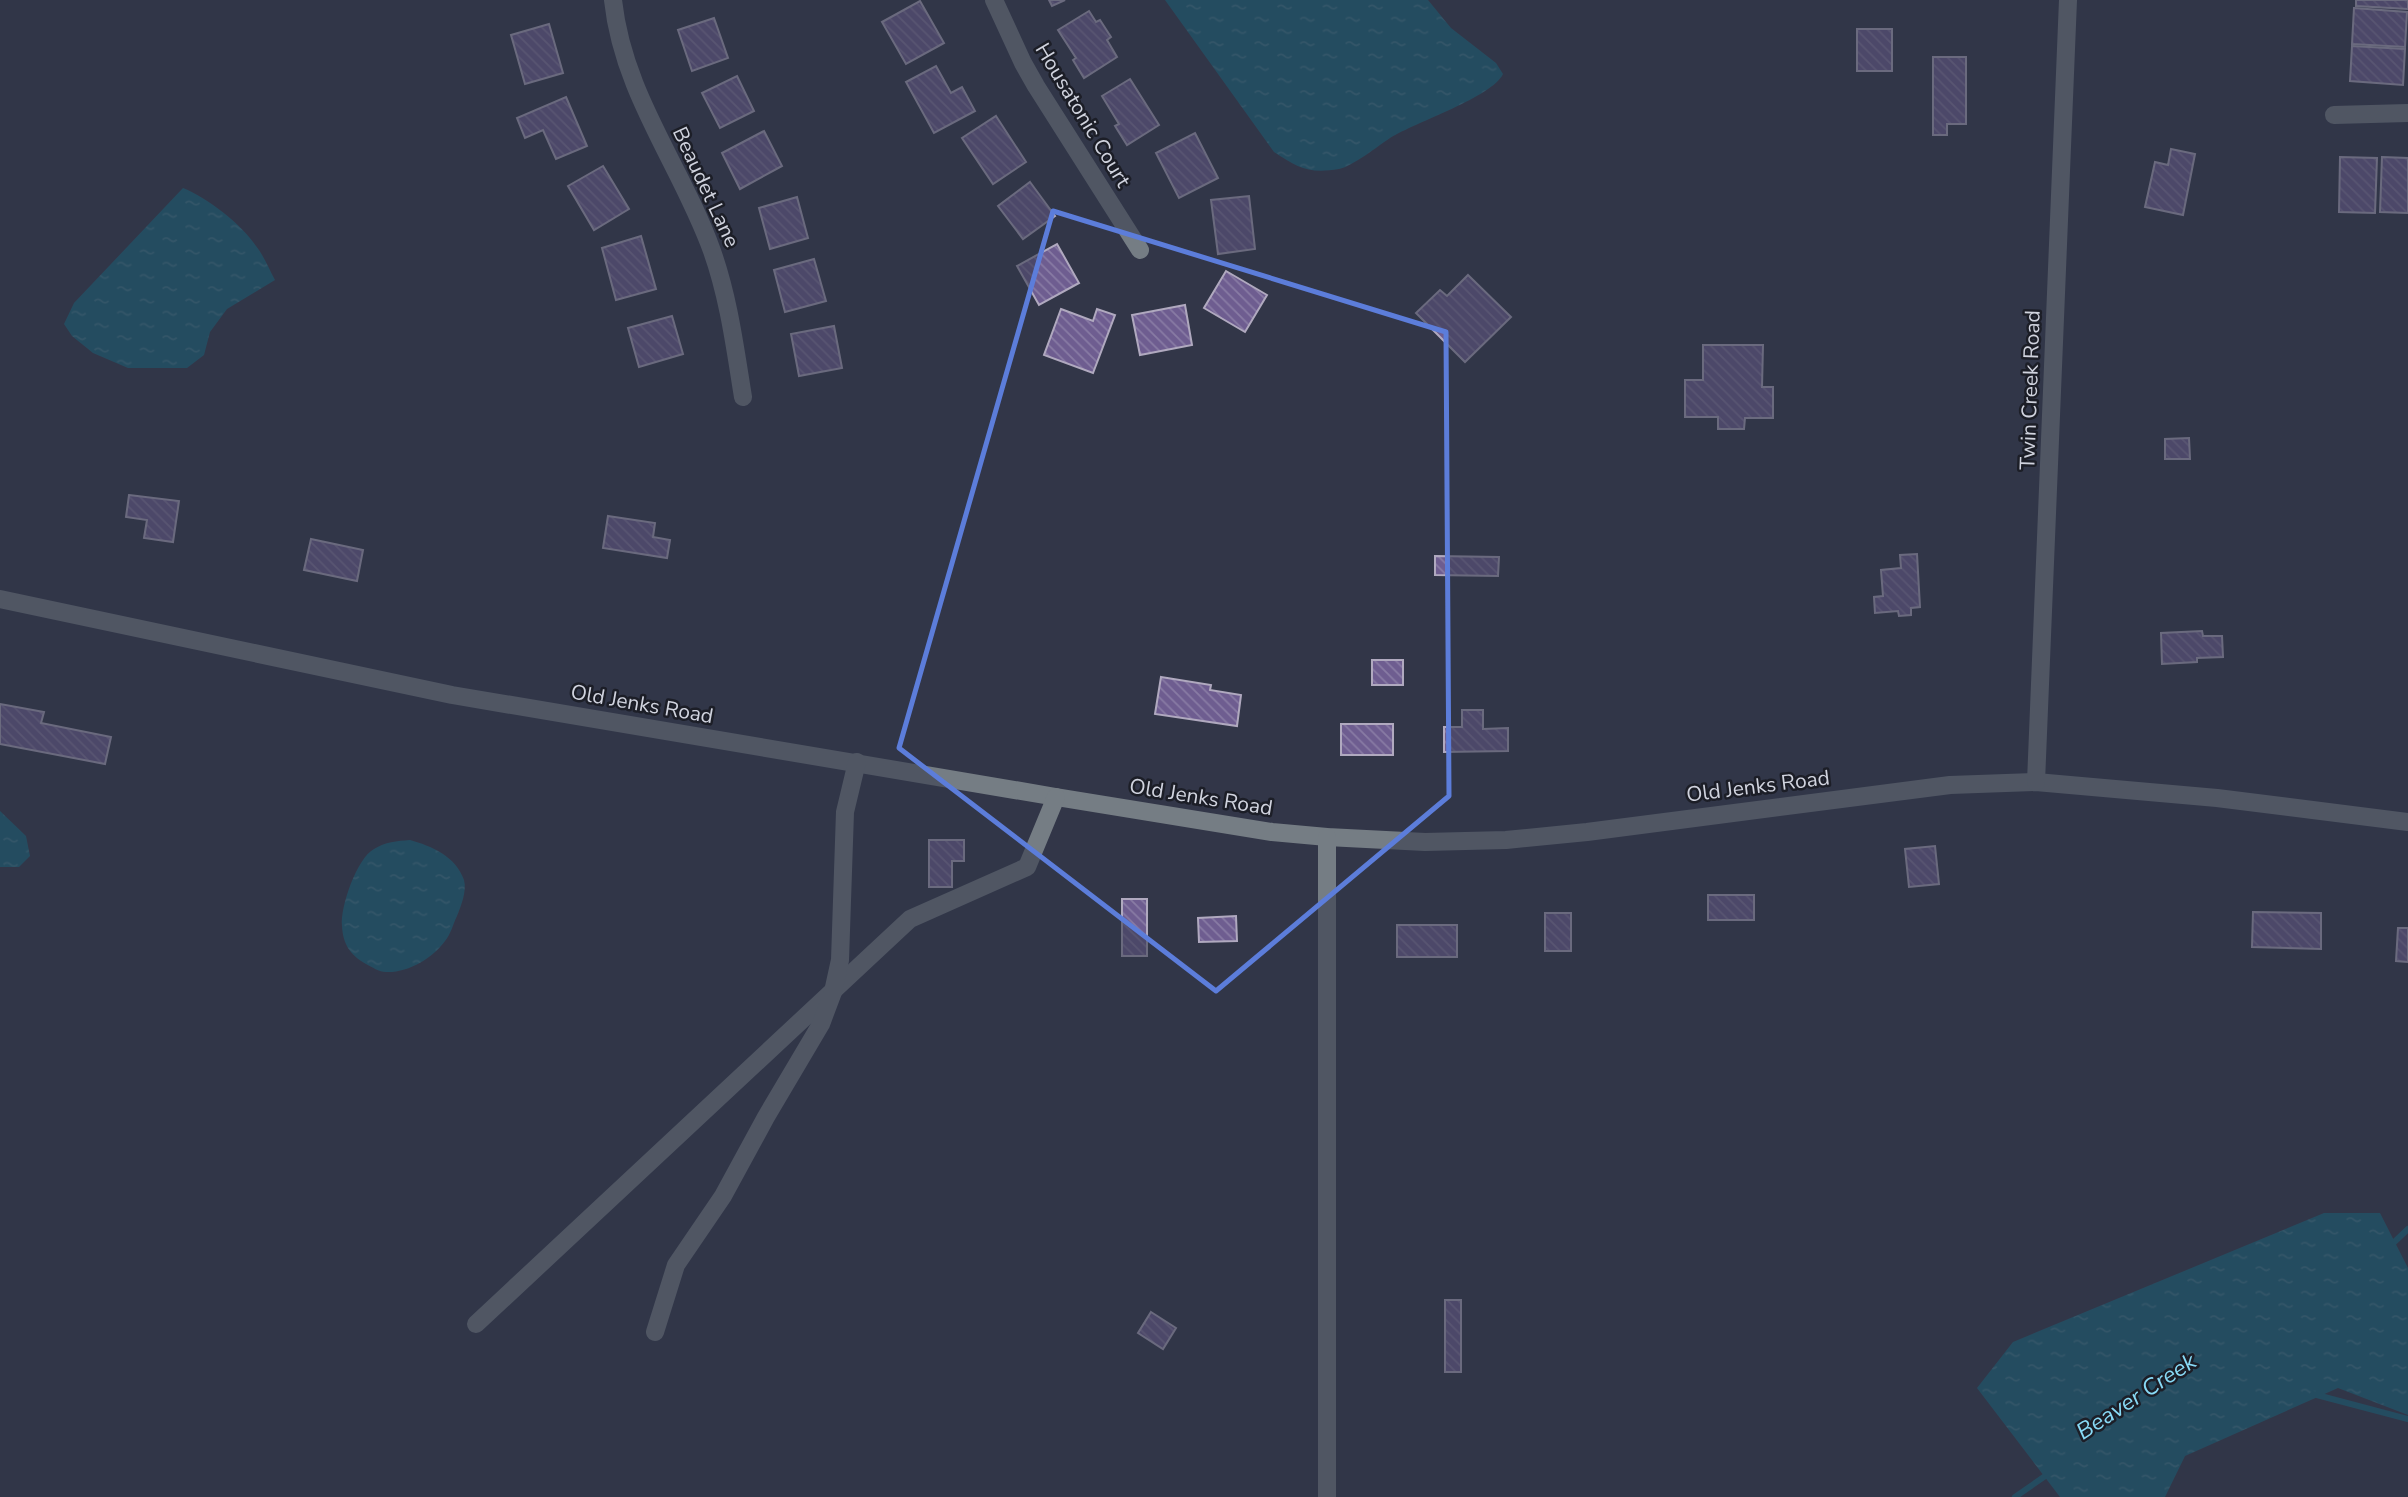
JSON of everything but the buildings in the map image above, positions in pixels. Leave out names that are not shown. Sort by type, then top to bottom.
[{"type":"street","name":"Beaudet Lane","points":[[613,0],[615,22],[633,83],[712,251],[728,305],[743,397]]},
{"type":"street","name":"Housatonic Court","points":[[994,0],[1029,75],[1140,250]]},
{"type":"street","name":"Twin Creek Road","points":[[2036,782],[2068,0]]},
{"type":"street","points":[[2334,115],[2408,113]]},
{"type":"street","name":"Old Jenks Road","points":[[0,598],[452,695],[1272,832],[1425,842],[1506,840],[1950,785],[2036,782],[2217,798],[2408,822]]},
{"type":"street","points":[[655,1332],[676,1265],[723,1196],[766,1116],[821,1024],[833,992],[839,960],[845,812],[858,762]]},
{"type":"street","points":[[476,1324],[910,919],[1027,867],[1056,797]]},
{"type":"street","points":[[1327,837],[1327,1497]]},
{"type":"highlighted area","points":[[1053,211],[1446,332],[1449,796],[1216,991],[899,748]]},
{"type":"water","points":[[1165,0],[1428,0],[1451,28],[1496,63],[1503,74],[1496,83],[1469,100],[1390,138],[1351,164],[1339,169],[1312,170],[1297,166],[1274,152]]},
{"type":"water","points":[[183,188],[213,205],[242,229],[259,250],[275,280],[227,309],[210,332],[204,355],[187,368],[128,368],[93,353],[72,336],[64,324],[74,303]]},
{"type":"water","points":[[0,811],[26,836],[30,856],[19,867],[0,867]]},
{"type":"water","points":[[410,840],[434,849],[455,864],[464,880],[464,894],[450,932],[440,947],[427,959],[411,967],[383,972],[360,961],[348,948],[343,932],[344,907],[356,872],[368,854],[382,845]]},
{"type":"water","points":[[2324,1213],[2380,1213],[2408,1268],[2408,1415],[2338,1388],[2185,1456],[2165,1497],[2060,1497],[1977,1388],[2013,1342]]},
{"type":"waterway","points":[[2389,1247],[2408,1229]]},
{"type":"waterway","name":"Beaver Creek","points":[[2313,1394],[2408,1419]]},
{"type":"waterway","name":"Beaver Creek","points":[[2015,1497],[2051,1472]]}]
